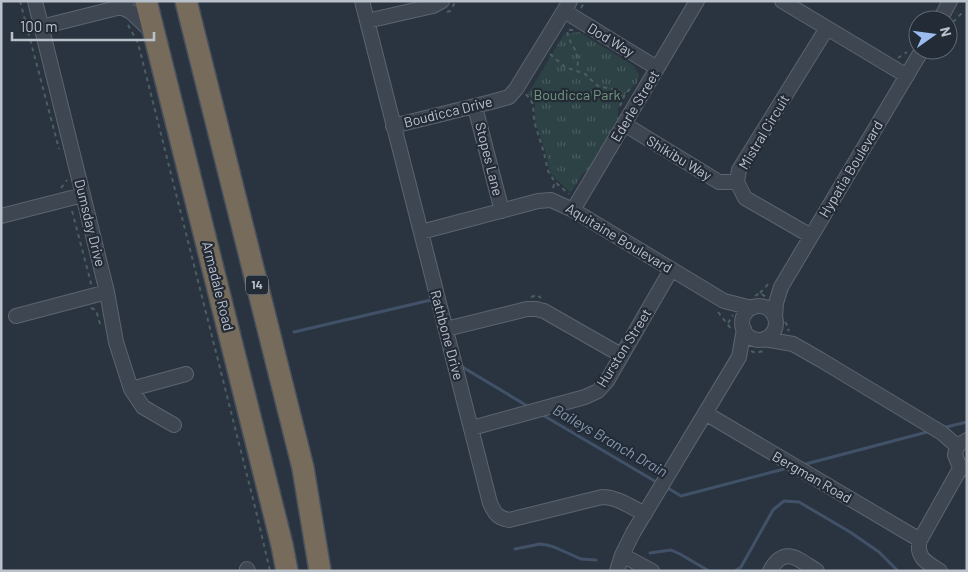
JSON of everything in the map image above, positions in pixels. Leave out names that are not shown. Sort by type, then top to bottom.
[{"type":"highway","name":"Armadale Road","points":[[146,1],[288,571]]},
{"type":"highway","name":"14","points":[[186,1],[303,468],[320,571]]},
{"type":"street","name":"Dumsday Drive","points":[[35,1],[107,292],[116,342],[132,389],[143,407],[174,424]]},
{"type":"street","name":"Rathbone Drive","points":[[362,1],[490,504],[494,512],[501,518],[509,520],[602,497],[610,497],[645,514]]},
{"type":"street","points":[[367,21],[433,6],[442,1]]},
{"type":"street","name":"Ederle Street","points":[[573,210],[697,1]]},
{"type":"street","points":[[782,1],[907,76]]},
{"type":"street","points":[[41,27],[124,4],[130,12],[154,33]]},
{"type":"street","name":"Dod Way","points":[[567,6],[657,68]]},
{"type":"street","name":"Boudicca Drive","points":[[393,126],[508,97],[516,89],[567,6]]},
{"type":"street","name":"Mistral Circuit","points":[[811,236],[745,198],[737,182],[739,170],[827,28]]},
{"type":"street","name":"Hypatia Boulevard","points":[[752,309],[778,282],[811,236],[916,60]]},
{"type":"street","name":"Stopes Lane","points":[[475,106],[502,211]]},
{"type":"street","name":"Shikibu Way","points":[[624,124],[719,182],[737,182]]},
{"type":"street","points":[[1,216],[83,195]]},
{"type":"street","name":"Aquitaine Boulevard","points":[[421,232],[538,201],[551,200],[573,210],[724,301],[752,309]]},
{"type":"street","name":"Hurston Street","points":[[472,428],[598,392],[607,381],[671,270]]},
{"type":"street","points":[[16,316],[107,292]]},
{"type":"street","points":[[752,309],[766,308],[773,313],[786,340]]},
{"type":"street","points":[[446,329],[527,309],[536,309],[544,311],[621,355]]},
{"type":"street","points":[[752,309],[751,338],[786,340],[962,443],[955,458],[964,468],[918,546],[921,557],[925,562],[940,571]]},
{"type":"street","points":[[747,353],[752,309]]},
{"type":"street","points":[[617,571],[622,555],[705,413],[747,353],[774,332],[776,319]]},
{"type":"street","points":[[132,389],[186,374]]},
{"type":"street","name":"Bergman Road","points":[[705,413],[920,540]]},
{"type":"street","points":[[622,555],[652,571]]},
{"type":"street","points":[[770,571],[775,562],[782,557],[792,556],[818,571]]},
{"type":"path","points":[[20,1],[59,152]]},
{"type":"path","points":[[124,4],[128,26],[138,43],[270,571]]},
{"type":"path","points":[[567,30],[570,40],[578,53],[577,70]]},
{"type":"path","points":[[550,54],[565,67],[585,74],[598,86],[625,94]]},
{"type":"path","points":[[526,94],[533,104],[534,121],[549,175],[570,195]]},
{"type":"path","points":[[67,180],[58,192],[60,206],[72,210],[91,283],[80,293],[83,304],[96,310],[101,327]]},
{"type":"path","points":[[552,192],[555,182]]},
{"type":"path","points":[[752,309],[782,306],[782,317],[789,328],[786,340],[776,348],[747,353],[733,342],[732,330],[728,323],[752,309],[778,282]]},
{"type":"path","points":[[528,298],[537,295],[546,300]]},
{"type":"green space","name":"Boudicca Park","points":[[579,32],[634,66],[639,75],[637,83],[622,97],[618,110],[618,121],[589,170],[583,173],[570,192],[550,173],[547,156],[535,120],[535,104],[528,94],[564,34]]},
{"type":"waterway","name":"Baileys Branch Drain","points":[[294,332],[431,300],[434,302]]},
{"type":"waterway","name":"Baileys Branch Drain","points":[[459,365],[529,407]]},
{"type":"waterway","name":"Baileys Branch Drain","points":[[541,414],[658,483]]},
{"type":"waterway","name":"Baileys Branch Drain","points":[[942,428],[967,422]]},
{"type":"waterway","name":"Baileys Branch Drain","points":[[802,465],[931,431]]},
{"type":"waterway","name":"Baileys Branch Drain","points":[[666,487],[681,496],[788,468]]},
{"type":"waterway","points":[[735,571],[741,567],[773,510],[784,501],[799,502],[850,532],[879,552],[898,571]]},
{"type":"waterway","points":[[515,549],[540,544],[554,547],[581,559],[596,560]]},
{"type":"waterway","points":[[650,553],[671,550],[709,571]]}]
